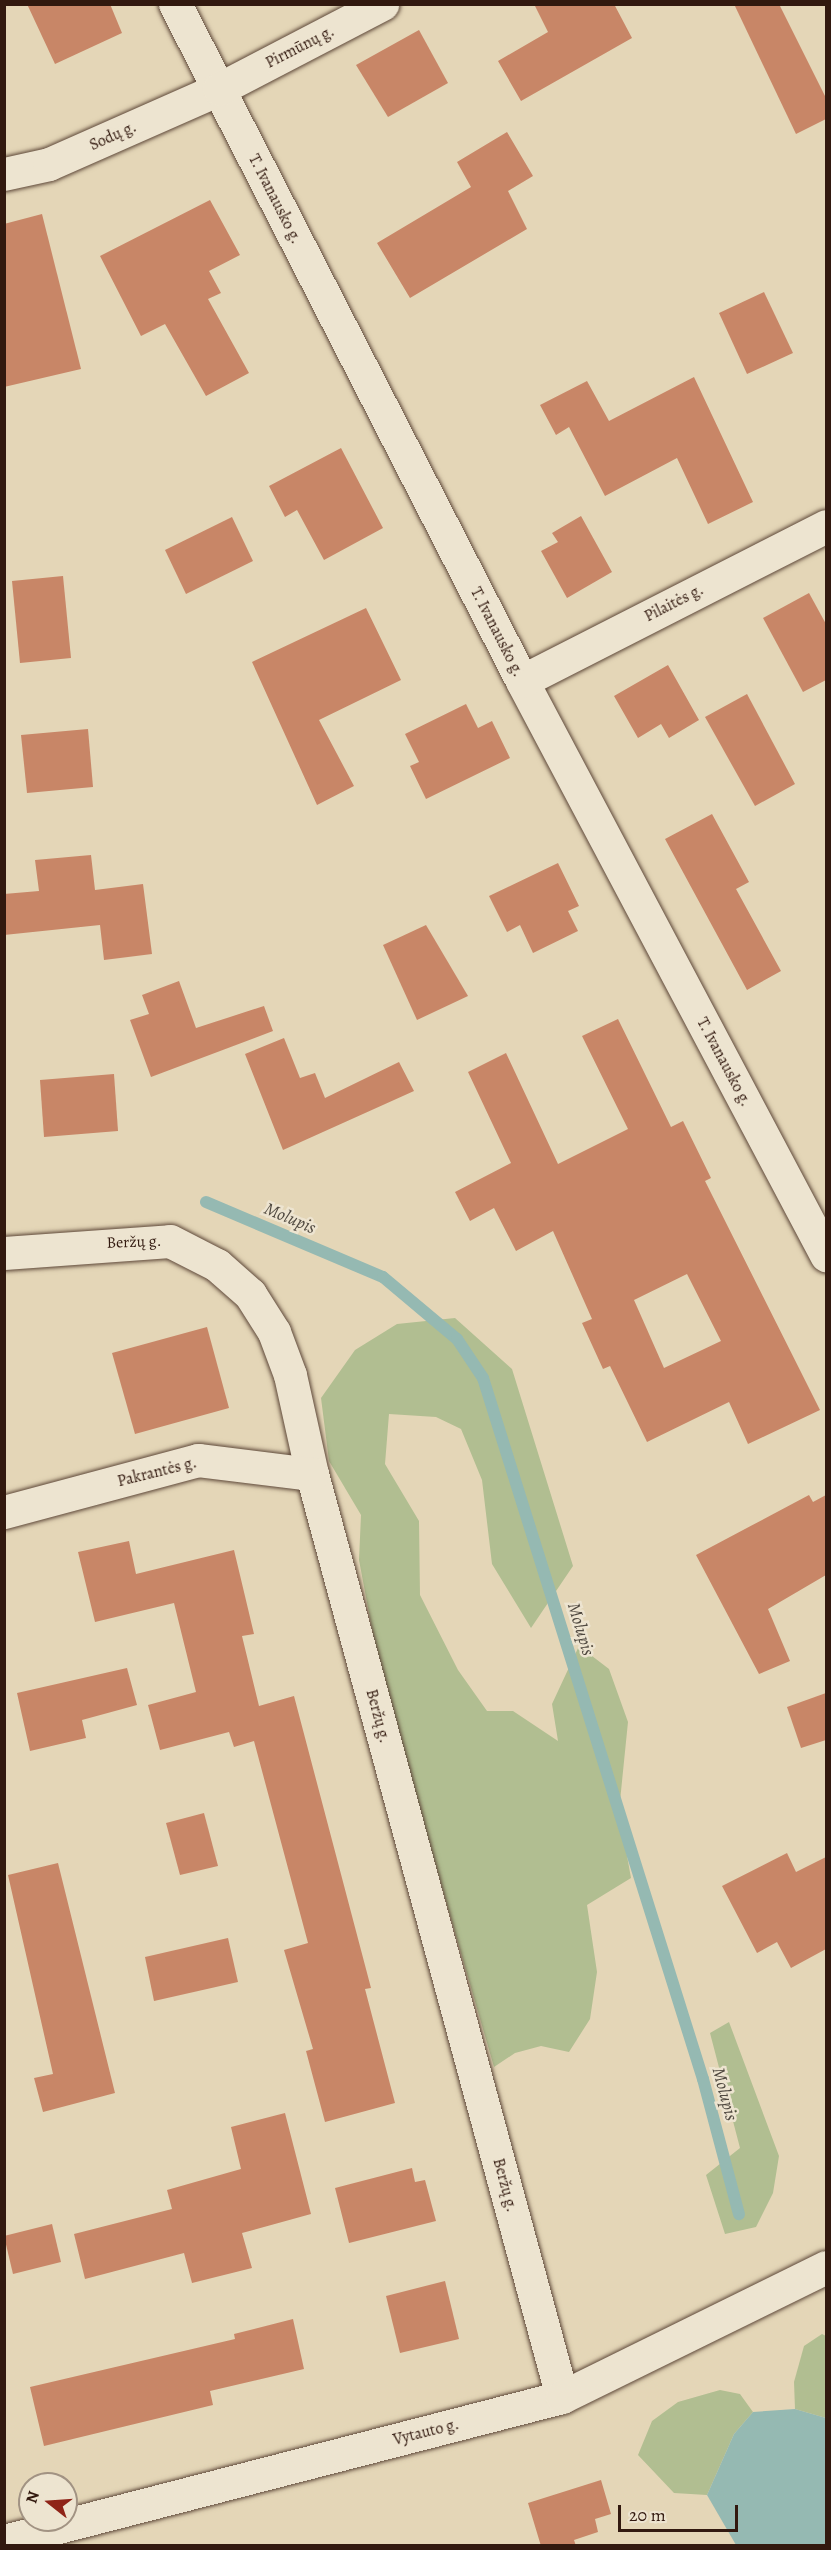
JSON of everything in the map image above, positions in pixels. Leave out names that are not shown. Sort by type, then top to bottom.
[{"type":"street","name":"T. Ivanausko g.","points":[[175,4],[522,681],[826,1255]]},
{"type":"street","name":"Pirmūnų g.","points":[[219,89],[382,4]]},
{"type":"street","name":"Sodų g.","points":[[4,174],[49,164],[219,89]]},
{"type":"street","name":"Pilaitės g.","points":[[522,681],[826,526]]},
{"type":"street","name":"Beržų g.","points":[[4,1253],[170,1241],[217,1265],[250,1294],[274,1332],[290,1375],[312,1474],[562,2397]]},
{"type":"street","name":"Pakrantės g.","points":[[4,1512],[198,1460],[312,1474]]},
{"type":"street","name":"Vytauto g.","points":[[4,2541],[562,2397],[826,2267]]},
{"type":"green space","points":[[455,1318],[512,1369],[573,1566],[531,1628],[492,1564],[482,1480],[461,1429],[436,1417],[389,1414],[385,1464],[419,1521],[420,1595],[458,1670],[487,1711],[513,1711],[558,1741],[552,1704],[579,1646],[609,1669],[628,1722],[619,1811],[631,1878],[587,1905],[597,1972],[590,2019],[569,2052],[541,2046],[515,2053],[494,2067],[381,1677],[359,1560],[361,1515],[329,1461],[321,1398],[355,1350],[397,1324]]},
{"type":"green space","points":[[729,2022],[779,2156],[773,2193],[756,2227],[725,2234],[706,2175],[740,2148],[710,2033]]},
{"type":"green space","points":[[822,2334],[826,2336],[826,2418],[795,2409],[794,2382],[804,2346]]},
{"type":"green space","points":[[720,2390],[740,2394],[753,2412],[734,2434],[707,2495],[674,2493],[638,2455],[652,2421],[678,2402]]},
{"type":"water","points":[[795,2409],[826,2418],[826,2545],[736,2545],[707,2495],[734,2434],[753,2412]]},
{"type":"building","points":[[27,4],[110,4],[122,33],[55,64]]},
{"type":"building","points":[[534,4],[614,4],[632,38],[521,101],[498,61],[548,32]]},
{"type":"building","points":[[734,4],[779,4],[826,98],[826,119],[796,134]]},
{"type":"building","points":[[419,30],[448,83],[388,117],[356,65]]},
{"type":"building","points":[[507,132],[533,176],[508,191],[527,229],[410,298],[377,243],[471,187],[457,162]]},
{"type":"building","points":[[210,200],[240,255],[209,271],[221,293],[208,299],[249,373],[206,396],[165,324],[141,336],[100,256]]},
{"type":"building","points":[[42,214],[81,369],[4,387],[4,224]]},
{"type":"building","points":[[764,292],[793,353],[747,374],[719,313]]},
{"type":"building","points":[[694,377],[753,502],[708,524],[677,458],[605,496],[569,427],[556,435],[540,405],[587,381],[609,421]]},
{"type":"building","points":[[341,448],[383,528],[324,560],[297,510],[285,517],[269,486]]},
{"type":"building","points":[[581,516],[612,572],[567,598],[541,551],[558,542],[552,533]]},
{"type":"building","points":[[232,517],[253,561],[186,594],[165,550]]},
{"type":"building","points":[[63,576],[71,658],[20,663],[12,581]]},
{"type":"building","points":[[809,593],[826,624],[826,680],[803,692],[763,618]]},
{"type":"building","points":[[366,608],[401,680],[319,720],[354,786],[317,805],[252,662]]},
{"type":"building","points":[[668,665],[699,720],[669,738],[661,724],[638,738],[614,696]]},
{"type":"building","points":[[747,694],[795,784],[755,806],[705,717]]},
{"type":"building","points":[[466,704],[478,728],[492,721],[510,758],[426,799],[410,766],[419,762],[405,734]]},
{"type":"building","points":[[88,729],[93,787],[27,793],[21,735]]},
{"type":"building","points":[[712,814],[749,882],[736,889],[781,971],[747,990],[665,839]]},
{"type":"building","points":[[91,855],[95,890],[143,884],[152,954],[104,960],[100,925],[4,935],[4,894],[39,891],[35,860]]},
{"type":"building","points":[[558,863],[579,906],[568,911],[578,931],[533,953],[520,925],[507,932],[489,896]]},
{"type":"building","points":[[426,925],[468,996],[417,1020],[383,945]]},
{"type":"building","points":[[179,981],[196,1028],[264,1006],[273,1031],[151,1077],[130,1020],[149,1014],[142,995]]},
{"type":"building","points":[[618,1019],[671,1127],[683,1121],[711,1178],[705,1181],[820,1410],[748,1444],[729,1402],[647,1442],[610,1366],[603,1369],[582,1323],[592,1319],[553,1231],[516,1251],[494,1208],[470,1221],[455,1192],[511,1163],[468,1072],[506,1053],[558,1164],[628,1129],[582,1036]],"holes":[[[687,1274],[721,1341],[664,1368],[634,1300]]]},
{"type":"building","points":[[284,1038],[300,1078],[315,1073],[325,1098],[399,1062],[414,1091],[283,1150],[245,1054]]},
{"type":"building","points":[[114,1074],[118,1131],[44,1137],[40,1080]]},
{"type":"building","points":[[207,1327],[229,1408],[135,1434],[112,1353]]},
{"type":"building","points":[[809,1495],[813,1502],[826,1495],[826,1575],[768,1609],[790,1661],[759,1674],[696,1555]]},
{"type":"building","points":[[129,1541],[136,1574],[234,1550],[254,1634],[242,1636],[259,1706],[294,1696],[371,1988],[365,1989],[395,2103],[325,2122],[306,2051],[313,2049],[284,1950],[308,1943],[254,1741],[234,1747],[229,1732],[160,1750],[148,1705],[196,1692],[174,1603],[95,1622],[78,1552]]},
{"type":"building","points":[[127,1668],[137,1705],[82,1720],[86,1738],[30,1751],[17,1693]]},
{"type":"building","points":[[826,1693],[826,1740],[801,1748],[787,1707]]},
{"type":"building","points":[[204,1813],[218,1866],[180,1875],[166,1823]]},
{"type":"building","points":[[787,1853],[796,1872],[826,1857],[826,1949],[791,1968],[777,1942],[757,1953],[722,1886]]},
{"type":"building","points":[[58,1863],[115,2093],[43,2112],[34,2078],[53,2074],[8,1875]]},
{"type":"building","points":[[228,1938],[238,1982],[154,2001],[145,1957]]},
{"type":"building","points":[[285,2113],[311,2214],[242,2233],[252,2268],[192,2283],[184,2253],[85,2279],[74,2234],[172,2209],[167,2190],[241,2169],[231,2127]]},
{"type":"building","points":[[412,2168],[415,2182],[425,2180],[436,2221],[349,2243],[335,2188]]},
{"type":"building","points":[[52,2224],[61,2262],[13,2274],[4,2236]]},
{"type":"building","points":[[445,2281],[459,2339],[400,2353],[386,2296]]},
{"type":"building","points":[[293,2319],[304,2369],[210,2391],[213,2405],[44,2446],[30,2387],[235,2339],[234,2334]]},
{"type":"building","points":[[601,2480],[611,2514],[595,2519],[598,2532],[574,2540],[576,2546],[541,2546],[528,2503]]},
{"type":"waterway","name":"Molupis","points":[[206,1202],[383,1277],[457,1339],[483,1378],[703,2079],[739,2214]]}]
